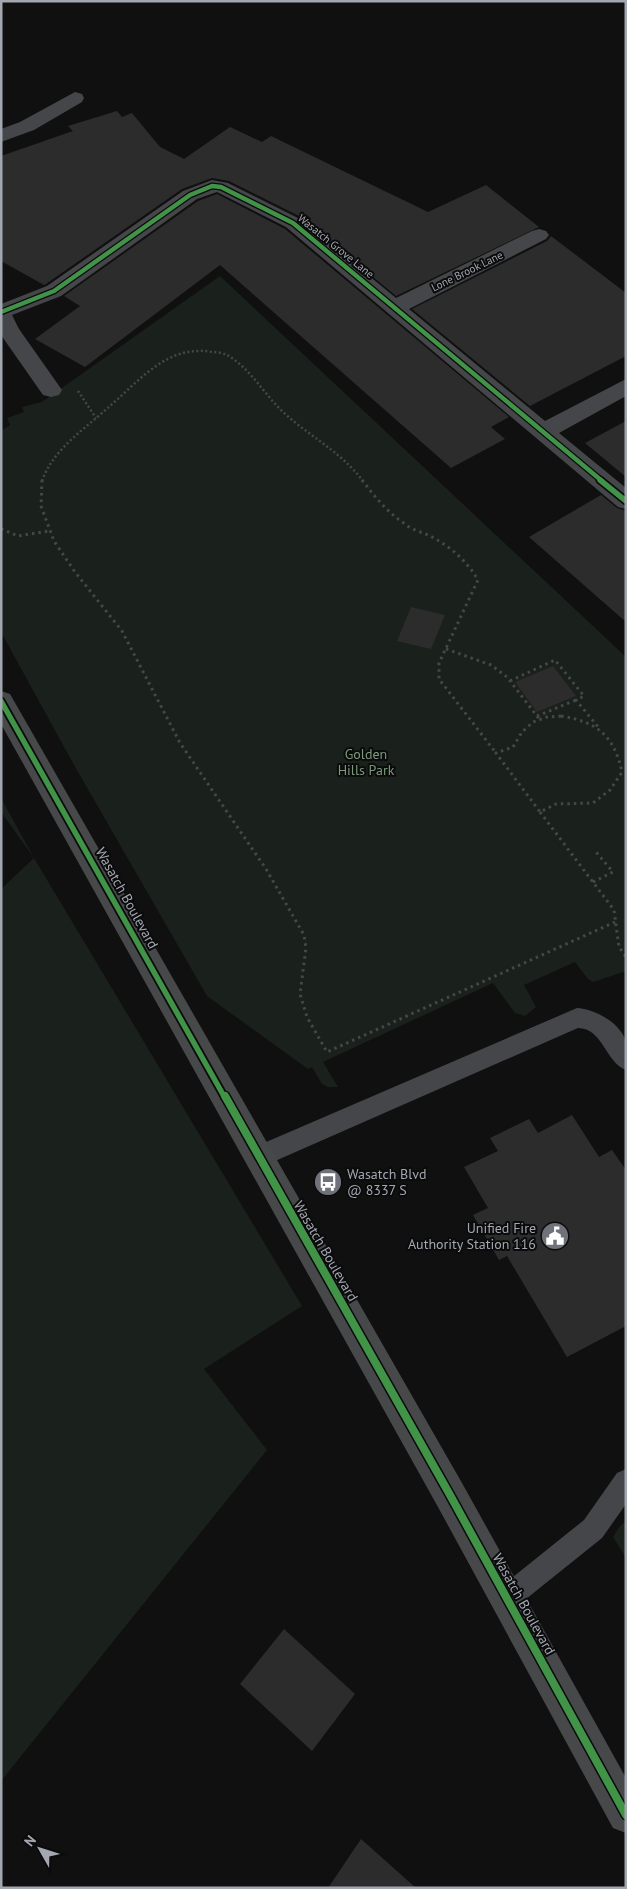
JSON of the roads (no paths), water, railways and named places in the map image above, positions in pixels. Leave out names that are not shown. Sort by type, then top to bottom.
[{"type":"main road","name":"Wasatch Boulevard","points":[[1,700],[507,1598],[626,1815]]},
{"type":"street","points":[[1,136],[27,126],[75,98]]},
{"type":"street","name":"Wasatch Grove Lane","points":[[1,313],[54,291],[190,195],[212,186],[231,190],[293,223],[626,501]]},
{"type":"street","name":"Lone Brook Lane","points":[[395,307],[539,236]]},
{"type":"street","points":[[1,313],[9,331],[50,390]]},
{"type":"street","points":[[543,432],[626,386]]},
{"type":"lane","points":[[258,1157],[577,1018],[584,1017],[599,1024],[626,1060]]},
{"type":"lane","points":[[507,1598],[593,1529],[626,1482]]},
{"type":"place","name":"Wasatch Blvd @ 8337 S","points":[[328,1182]]},
{"type":"place","name":"Unified Fire Authority Station 116","points":[[555,1236]]},
{"type":"park label","name":"Golden Hills Park","points":[[366,762]]}]
